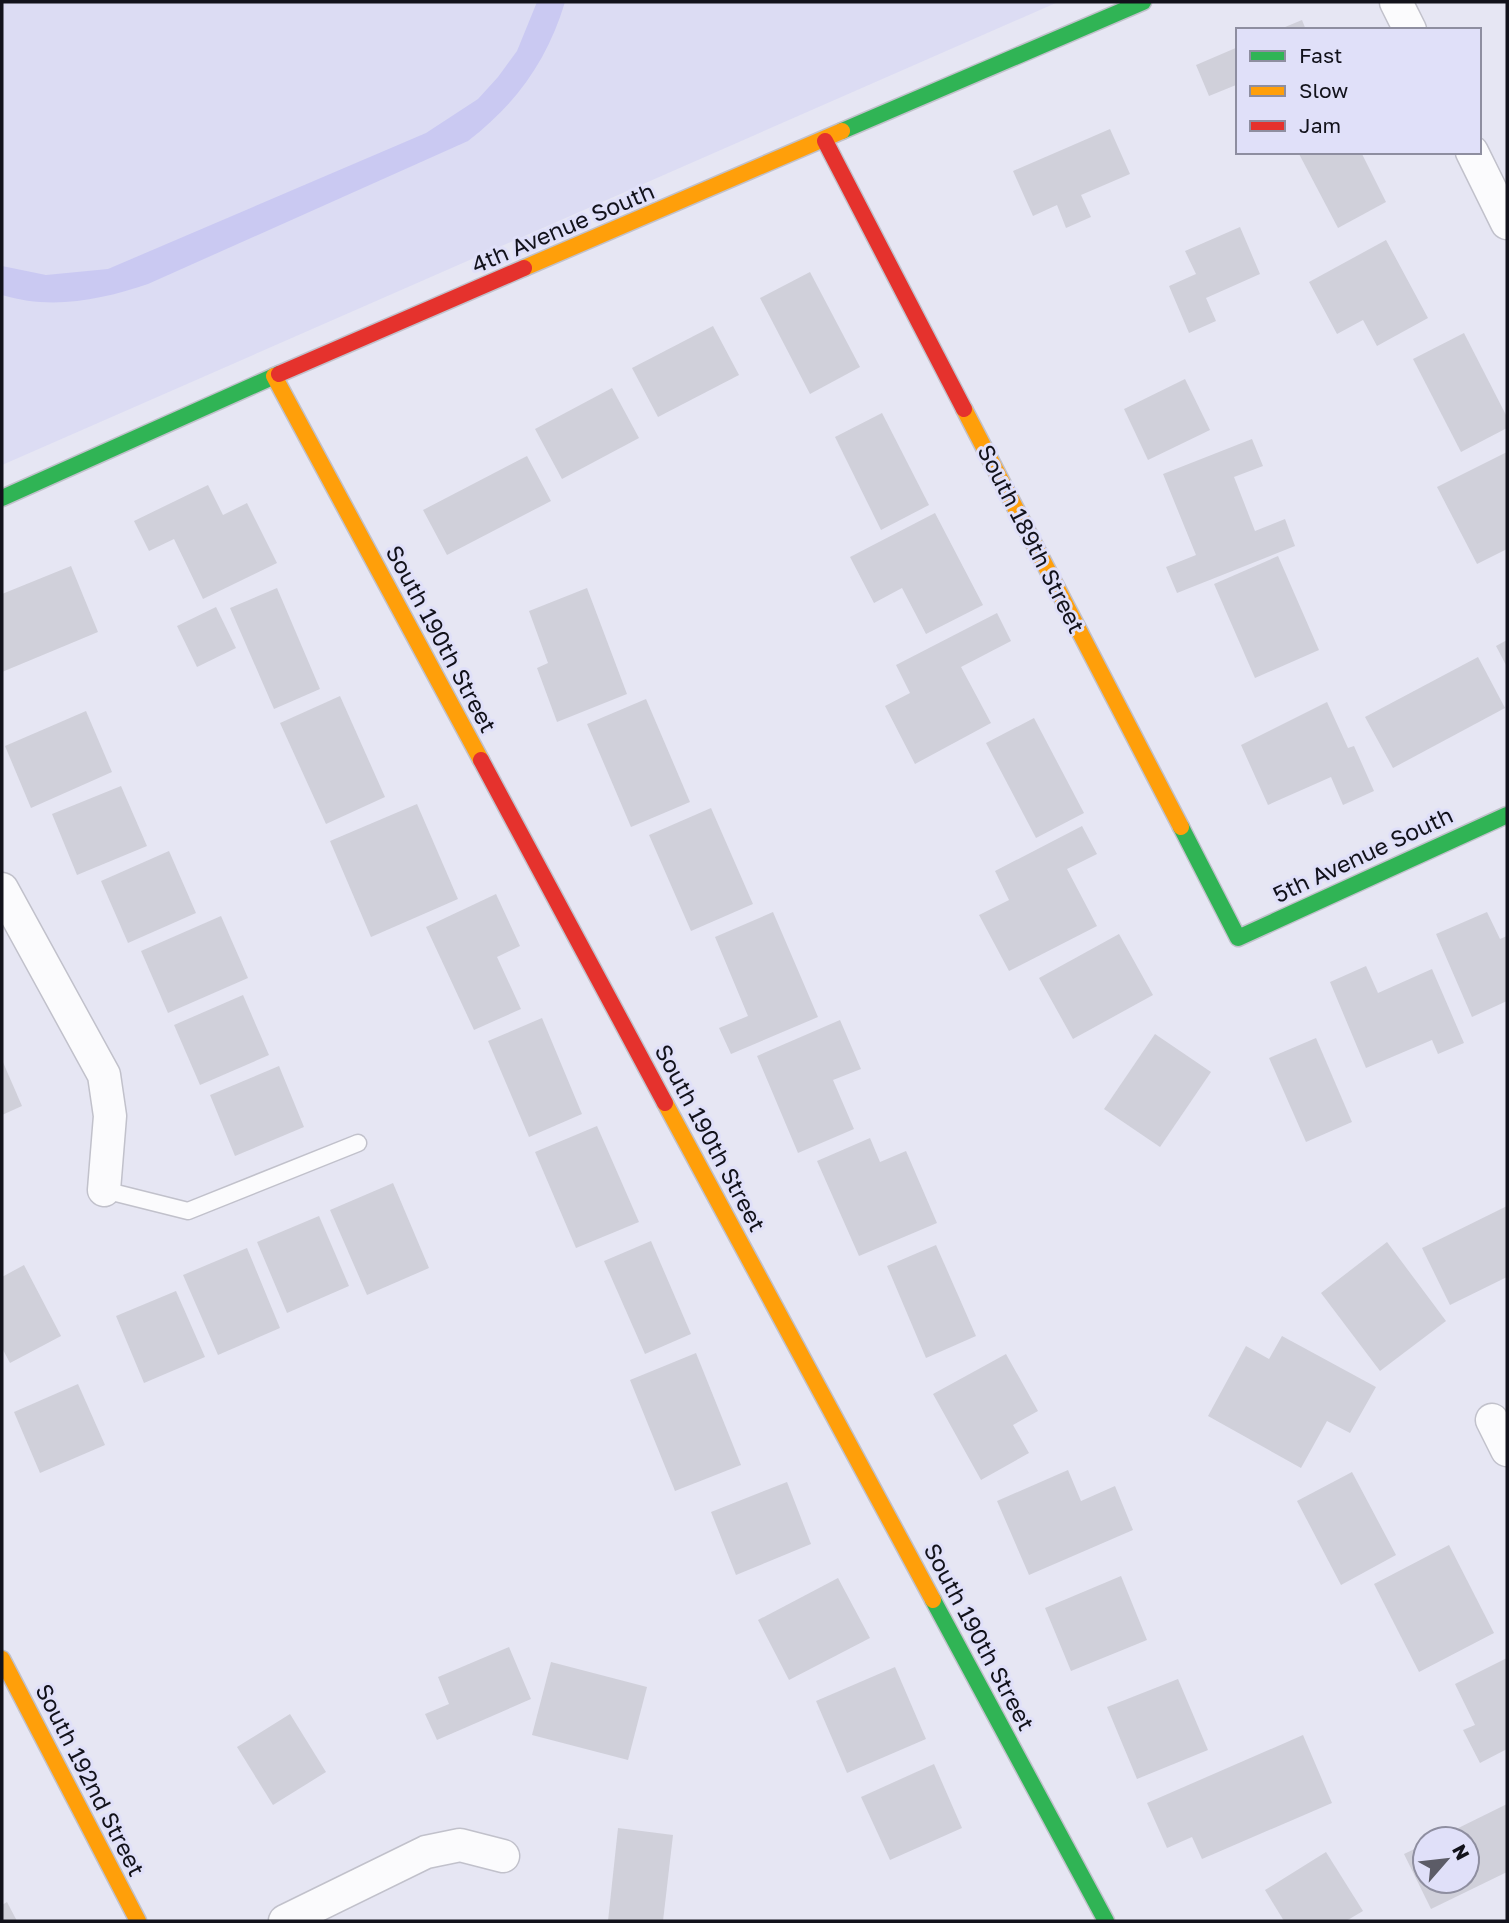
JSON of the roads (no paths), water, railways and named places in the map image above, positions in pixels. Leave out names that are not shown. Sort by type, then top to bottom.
[{"type":"street","name":"4th Avenue South","points":[[2,498],[274,376],[1143,2]]},
{"type":"street","points":[[1396,2],[1409,28]]},
{"type":"street","name":"South 189th Street","points":[[825,141],[1238,938]]},
{"type":"street","points":[[1473,154],[1507,223]]},
{"type":"street","name":"South 190th Street","points":[[274,376],[1106,1921]]},
{"type":"street","name":"5th Avenue South","points":[[1238,938],[1507,815]]},
{"type":"street","points":[[2,889],[104,1075],[110,1116],[104,1190]]},
{"type":"street","points":[[1492,1420],[1507,1450]]},
{"type":"street","name":"South 192nd Street","points":[[2,1659],[138,1921]]},
{"type":"street","points":[[285,1921],[426,1852],[460,1845],[502,1856]]},
{"type":"lane","points":[[104,1190],[188,1211],[358,1143]]}]
